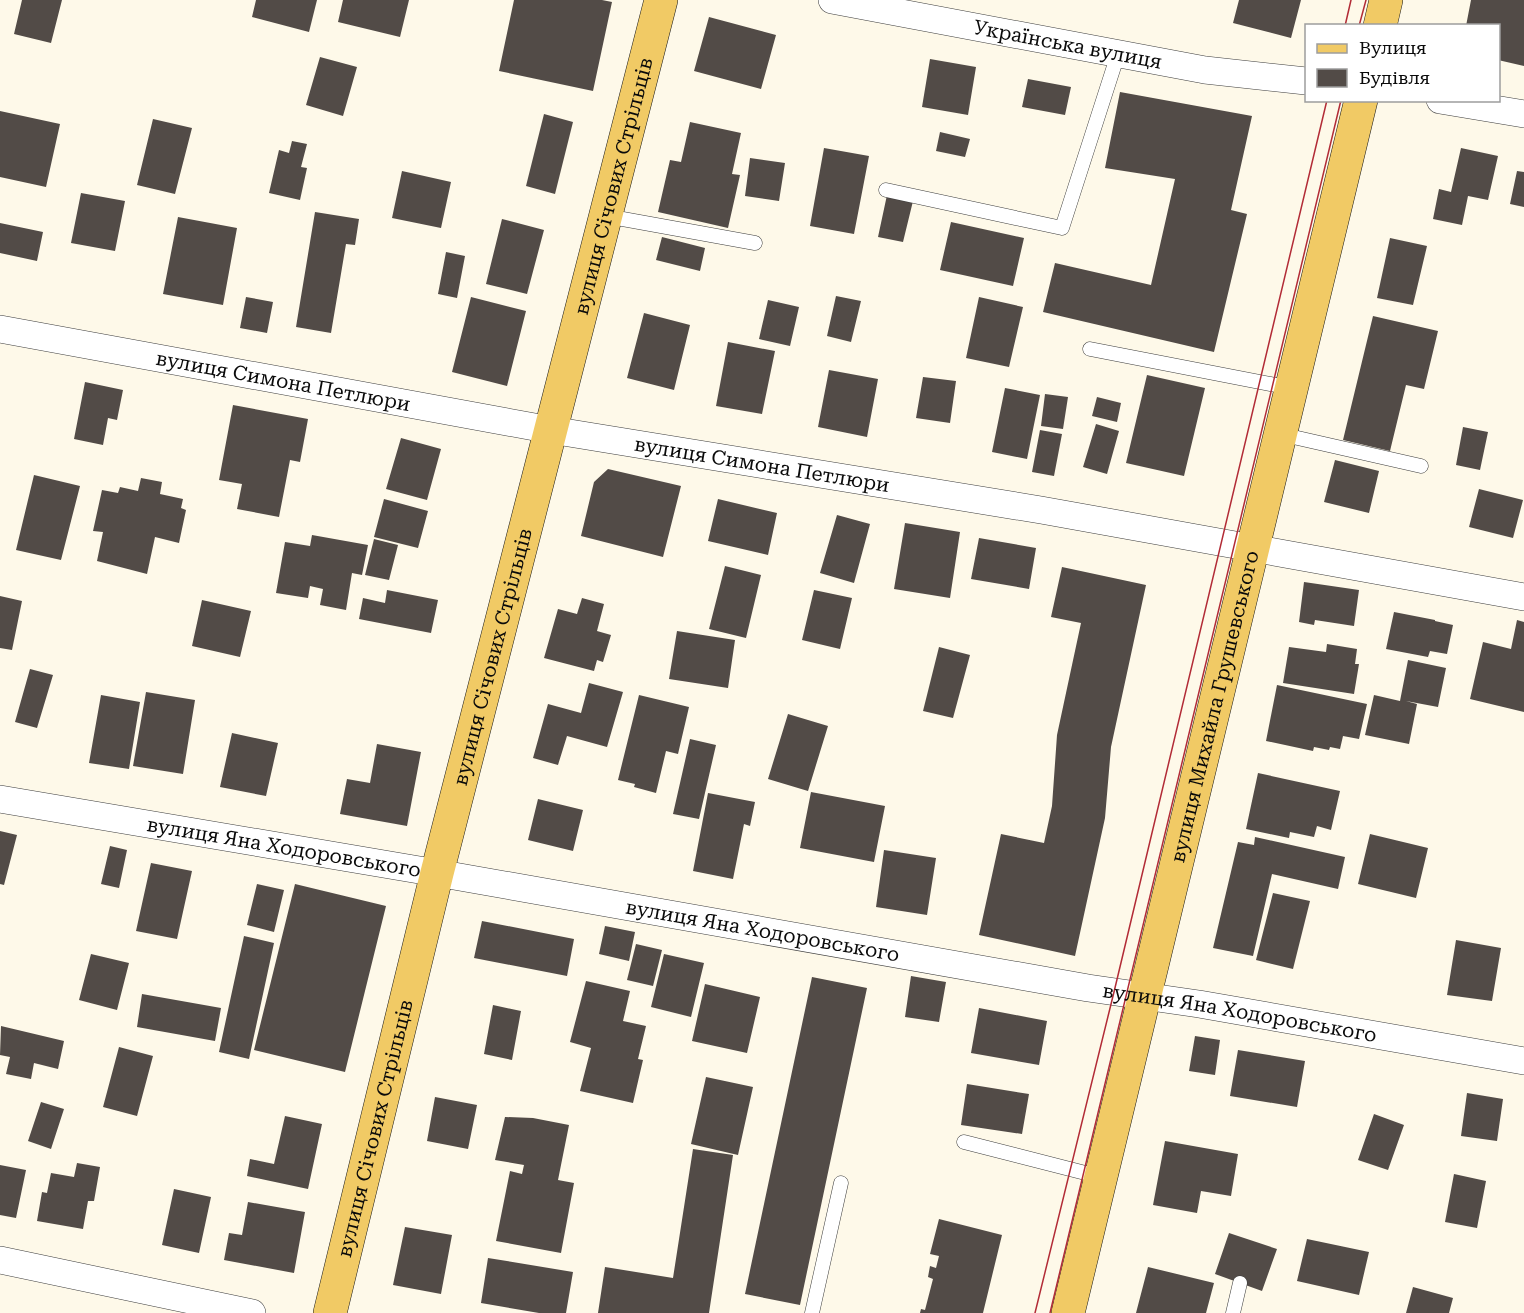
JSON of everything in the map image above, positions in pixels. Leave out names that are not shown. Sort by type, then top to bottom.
[{"type":"main road","name":"вулиця Січових Стрільців","points":[[330,1313],[437,873],[662,0]]},
{"type":"main road","points":[[1380,24],[1386,0]]},
{"type":"main road","name":"вулиця Михайла Грушевського","points":[[1068,1313],[1361,102]]},
{"type":"street","name":"Українська вулиця","points":[[832,0],[1205,70],[1305,81]]},
{"type":"street","points":[[1452,102],[1524,114]]},
{"type":"street","name":"вулиця Симона Петлюри","points":[[0,329],[551,430],[1041,510],[1524,597]]},
{"type":"street","name":"вулиця Яна Ходоровського","points":[[0,799],[437,873],[1088,988],[1211,1006],[1524,1061]]},
{"type":"street","points":[[0,1260],[252,1313]]},
{"type":"lane","points":[[886,190],[1062,228],[1118,54]]},
{"type":"lane","points":[[606,216],[755,243]]},
{"type":"lane","points":[[1090,349],[1291,388]]},
{"type":"lane","points":[[1280,434],[1421,466]]},
{"type":"lane","points":[[964,1142],[1101,1177]]},
{"type":"lane","points":[[812,1313],[841,1182]]},
{"type":"lane","points":[[1233,1313],[1240,1283]]},
{"type":"building","points":[[22,0],[62,0],[51,43],[14,34]]},
{"type":"building","points":[[256,0],[317,0],[309,32],[252,17]]},
{"type":"building","points":[[343,0],[409,0],[400,37],[338,22]]},
{"type":"building","points":[[514,0],[612,2],[593,91],[499,71]]},
{"type":"building","points":[[1239,0],[1301,0],[1291,38],[1233,23]]},
{"type":"building","points":[[1471,0],[1524,0],[1524,66],[1500,60],[1500,24],[1466,24]]},
{"type":"building","points":[[709,17],[776,35],[761,89],[694,71]]},
{"type":"building","points":[[320,57],[357,67],[343,116],[306,105]]},
{"type":"building","points":[[930,59],[976,67],[968,115],[922,107]]},
{"type":"building","points":[[1028,79],[1071,87],[1065,115],[1022,107]]},
{"type":"building","points":[[1120,92],[1252,116],[1231,210],[1247,214],[1214,352],[1043,312],[1055,263],[1151,285],[1175,179],[1105,168]]},
{"type":"building","points":[[0,111],[60,124],[46,187],[0,177]]},
{"type":"building","points":[[544,114],[573,122],[555,194],[526,186]]},
{"type":"building","points":[[153,119],[192,128],[175,194],[137,185]]},
{"type":"building","points":[[690,122],[741,133],[732,174],[740,175],[728,228],[658,212],[670,160],[681,162]]},
{"type":"building","points":[[940,132],[970,139],[965,157],[936,151]]},
{"type":"building","points":[[292,141],[307,144],[301,167],[307,168],[300,200],[269,193],[279,150],[289,153]]},
{"type":"building","points":[[824,148],[869,156],[854,234],[810,226]]},
{"type":"building","points":[[1461,148],[1498,156],[1488,200],[1468,196],[1462,225],[1433,219],[1439,189],[1451,192]]},
{"type":"building","points":[[750,158],[785,163],[779,201],[745,196]]},
{"type":"building","points":[[402,171],[451,182],[441,228],[392,218]]},
{"type":"building","points":[[1517,171],[1524,172],[1524,207],[1510,204]]},
{"type":"building","points":[[81,193],[125,201],[115,251],[71,243]]},
{"type":"building","points":[[887,195],[913,201],[903,242],[878,237]]},
{"type":"building","points":[[315,212],[359,219],[355,245],[346,244],[331,333],[296,327]]},
{"type":"building","points":[[178,217],[237,228],[223,305],[163,294]]},
{"type":"building","points":[[502,219],[544,230],[527,294],[486,284]]},
{"type":"building","points":[[951,222],[1024,238],[1013,286],[940,270]]},
{"type":"building","points":[[0,223],[43,232],[37,261],[0,253]]},
{"type":"building","points":[[662,237],[705,248],[700,271],[656,260]]},
{"type":"building","points":[[1390,238],[1427,246],[1413,305],[1377,298]]},
{"type":"building","points":[[446,252],[465,256],[457,298],[438,294]]},
{"type":"building","points":[[836,296],[861,301],[851,342],[827,336]]},
{"type":"building","points":[[246,297],[273,302],[267,333],[240,328]]},
{"type":"building","points":[[471,297],[526,311],[507,386],[452,372]]},
{"type":"building","points":[[979,297],[1023,307],[1009,367],[966,358]]},
{"type":"building","points":[[768,300],[799,307],[790,346],[759,339]]},
{"type":"building","points":[[644,313],[690,325],[674,390],[627,378]]},
{"type":"building","points":[[1373,316],[1438,331],[1424,389],[1406,385],[1390,451],[1343,440]]},
{"type":"building","points":[[728,342],[775,351],[762,414],[716,406]]},
{"type":"building","points":[[829,370],[878,379],[867,437],[818,427]]},
{"type":"building","points":[[1147,375],[1205,388],[1184,476],[1126,463]]},
{"type":"building","points":[[923,377],[956,381],[950,423],[916,418]]},
{"type":"building","points":[[85,382],[123,390],[117,420],[108,418],[103,445],[74,439]]},
{"type":"building","points":[[1005,388],[1040,395],[1027,459],[992,452]]},
{"type":"building","points":[[1045,394],[1068,397],[1063,429],[1041,426]]},
{"type":"building","points":[[1097,397],[1121,403],[1117,422],[1092,416]]},
{"type":"building","points":[[233,405],[308,419],[300,462],[290,460],[279,517],[237,509],[242,484],[219,480]]},
{"type":"building","points":[[1096,424],[1119,431],[1107,474],[1083,467]]},
{"type":"building","points":[[1463,427],[1488,432],[1480,470],[1456,465]]},
{"type":"building","points":[[1040,430],[1062,434],[1054,476],[1032,472]]},
{"type":"building","points":[[401,438],[441,449],[427,500],[386,489]]},
{"type":"building","points":[[1335,460],[1379,471],[1369,513],[1324,502]]},
{"type":"building","points":[[608,469],[681,486],[663,557],[581,536],[594,482]]},
{"type":"building","points":[[34,475],[80,486],[61,560],[16,550]]},
{"type":"building","points":[[141,478],[162,482],[160,494],[183,499],[181,508],[186,510],[179,543],[155,537],[147,574],[97,561],[103,532],[93,531],[102,490],[118,493],[120,487],[138,491]]},
{"type":"building","points":[[1479,489],[1523,500],[1513,538],[1469,527]]},
{"type":"building","points":[[384,499],[428,511],[418,548],[374,537]]},
{"type":"building","points":[[718,499],[777,513],[768,555],[708,541]]},
{"type":"building","points":[[837,515],[870,524],[854,583],[820,573]]},
{"type":"building","points":[[905,523],[960,532],[950,598],[894,589]]},
{"type":"building","points":[[312,535],[368,545],[362,575],[352,573],[346,610],[320,605],[323,589],[310,586],[308,598],[276,593],[285,542],[310,546]]},
{"type":"building","points":[[979,538],[1036,548],[1029,589],[971,579]]},
{"type":"building","points":[[374,539],[398,545],[389,580],[365,575]]},
{"type":"building","points":[[725,566],[761,575],[746,638],[709,629]]},
{"type":"building","points":[[1062,567],[1146,585],[1111,747],[1105,818],[1075,956],[979,935],[1001,834],[1044,843],[1052,806],[1057,735],[1081,623],[1051,617]]},
{"type":"building","points":[[1304,582],[1359,590],[1354,626],[1315,620],[1314,625],[1299,622]]},
{"type":"building","points":[[387,590],[438,600],[431,633],[359,619],[363,598],[385,603]]},
{"type":"building","points":[[814,590],[852,598],[840,649],[802,640]]},
{"type":"building","points":[[0,596],[22,601],[12,650],[0,648]]},
{"type":"building","points":[[582,598],[604,604],[597,631],[611,635],[603,662],[597,660],[594,671],[544,658],[558,609],[577,614]]},
{"type":"building","points":[[202,600],[251,611],[240,657],[192,646]]},
{"type":"building","points":[[1394,612],[1453,625],[1447,654],[1430,651],[1428,657],[1386,649]]},
{"type":"building","points":[[1517,620],[1524,622],[1524,712],[1470,699],[1483,642],[1511,649]]},
{"type":"building","points":[[677,631],[735,640],[728,688],[669,679]]},
{"type":"building","points":[[1327,644],[1357,649],[1355,664],[1359,664],[1354,694],[1283,683],[1289,647],[1326,652]]},
{"type":"building","points":[[939,647],[970,655],[953,718],[923,711]]},
{"type":"building","points":[[1408,660],[1446,668],[1438,707],[1406,701],[1417,704],[1409,744],[1365,735],[1374,695],[1400,701]]},
{"type":"building","points":[[30,669],[53,675],[37,728],[15,722]]},
{"type":"building","points":[[589,683],[623,692],[607,747],[567,736],[558,765],[533,758],[548,704],[581,713]]},
{"type":"building","points":[[1277,685],[1367,704],[1359,739],[1343,736],[1340,749],[1330,747],[1329,750],[1314,747],[1313,751],[1266,741]]},
{"type":"building","points":[[146,692],[195,700],[183,774],[133,766]]},
{"type":"building","points":[[101,695],[140,702],[129,769],[89,763]]},
{"type":"building","points":[[639,695],[689,707],[678,754],[666,751],[656,793],[618,780]]},
{"type":"building","points":[[788,714],[828,726],[808,791],[768,779]]},
{"type":"building","points":[[232,733],[278,743],[266,796],[220,787]]},
{"type":"building","points":[[690,739],[716,745],[699,819],[673,814]]},
{"type":"building","points":[[377,744],[421,752],[407,826],[340,814],[347,779],[370,783]]},
{"type":"building","points":[[1258,773],[1340,791],[1331,830],[1317,826],[1314,837],[1290,832],[1289,838],[1246,829]]},
{"type":"building","points":[[811,792],[885,806],[874,862],[800,848]]},
{"type":"building","points":[[708,793],[755,802],[750,826],[744,824],[733,879],[693,871]]},
{"type":"building","points":[[538,799],[583,810],[573,851],[528,840]]},
{"type":"building","points":[[0,831],[17,835],[4,885],[0,884]]},
{"type":"building","points":[[1370,834],[1428,848],[1416,898],[1358,884]]},
{"type":"building","points":[[1255,837],[1345,857],[1338,889],[1272,874],[1253,956],[1213,948],[1238,842],[1254,845]]},
{"type":"building","points":[[110,846],[127,850],[119,888],[101,884]]},
{"type":"building","points":[[884,850],[936,858],[927,915],[876,907]]},
{"type":"building","points":[[151,863],[192,871],[177,939],[136,931]]},
{"type":"building","points":[[257,884],[284,890],[274,932],[247,925]]},
{"type":"building","points":[[295,884],[386,906],[345,1072],[254,1050]]},
{"type":"building","points":[[1273,893],[1310,901],[1293,969],[1256,960]]},
{"type":"building","points":[[482,921],[574,939],[567,976],[474,958]]},
{"type":"building","points":[[605,926],[635,932],[629,961],[599,954]]},
{"type":"building","points":[[244,936],[274,943],[249,1059],[219,1052]]},
{"type":"building","points":[[1456,940],[1501,948],[1492,1001],[1447,995]]},
{"type":"building","points":[[636,944],[662,950],[653,986],[627,980]]},
{"type":"building","points":[[91,954],[129,963],[117,1010],[79,1000]]},
{"type":"building","points":[[664,954],[704,963],[691,1017],[651,1007]]},
{"type":"building","points":[[911,976],[946,982],[939,1022],[905,1017]]},
{"type":"building","points":[[812,977],[867,988],[800,1305],[745,1294]]},
{"type":"building","points":[[586,981],[630,991],[623,1021],[646,1026],[638,1059],[643,1060],[633,1103],[580,1091],[591,1048],[570,1042]]},
{"type":"building","points":[[705,984],[760,997],[747,1053],[692,1041]]},
{"type":"building","points":[[142,994],[221,1008],[215,1041],[137,1027]]},
{"type":"building","points":[[493,1005],[521,1011],[512,1060],[484,1054]]},
{"type":"building","points":[[979,1008],[1047,1021],[1039,1065],[971,1053]]},
{"type":"building","points":[[1,1026],[64,1041],[58,1069],[34,1063],[31,1079],[6,1074],[10,1057],[0,1055]]},
{"type":"building","points":[[1195,1036],[1220,1040],[1215,1075],[1189,1071]]},
{"type":"building","points":[[119,1047],[153,1056],[137,1116],[103,1107]]},
{"type":"building","points":[[1238,1050],[1305,1061],[1297,1107],[1230,1096]]},
{"type":"building","points":[[706,1077],[753,1087],[738,1155],[691,1144]]},
{"type":"building","points":[[967,1084],[1029,1094],[1022,1134],[961,1125]]},
{"type":"building","points":[[1467,1093],[1503,1099],[1497,1141],[1461,1136]]},
{"type":"building","points":[[435,1097],[477,1105],[468,1149],[427,1141]]},
{"type":"building","points":[[41,1102],[64,1109],[51,1149],[28,1141]]},
{"type":"building","points":[[1374,1114],[1404,1125],[1388,1170],[1358,1160]]},
{"type":"building","points":[[285,1116],[322,1124],[308,1189],[247,1176],[250,1159],[274,1164]]},
{"type":"building","points":[[505,1117],[533,1118],[569,1125],[558,1180],[574,1183],[561,1253],[496,1241],[510,1171],[522,1174],[524,1165],[495,1160]]},
{"type":"building","points":[[1165,1141],[1238,1154],[1231,1196],[1201,1191],[1197,1213],[1153,1205]]},
{"type":"building","points":[[693,1149],[733,1155],[709,1313],[598,1313],[605,1267],[673,1278]]},
{"type":"building","points":[[77,1163],[100,1167],[94,1201],[88,1201],[83,1229],[37,1221],[42,1192],[47,1193],[51,1173],[74,1177]]},
{"type":"building","points":[[0,1165],[26,1170],[16,1218],[0,1215]]},
{"type":"building","points":[[1454,1174],[1486,1181],[1477,1228],[1445,1222]]},
{"type":"building","points":[[174,1189],[211,1197],[199,1253],[162,1245]]},
{"type":"building","points":[[248,1202],[305,1212],[294,1273],[224,1260],[229,1233],[242,1235]]},
{"type":"building","points":[[939,1219],[1002,1235],[983,1313],[920,1313],[921,1309],[925,1310],[933,1279],[928,1277],[930,1266],[936,1268],[939,1256],[930,1254]]},
{"type":"building","points":[[405,1227],[452,1235],[441,1294],[393,1285]]},
{"type":"building","points":[[1229,1233],[1277,1249],[1262,1291],[1215,1274]]},
{"type":"building","points":[[1307,1239],[1369,1252],[1359,1295],[1297,1281]]},
{"type":"building","points":[[488,1258],[573,1272],[566,1313],[539,1313],[481,1303]]},
{"type":"building","points":[[1148,1267],[1214,1283],[1206,1313],[1136,1313]]},
{"type":"building","points":[[1413,1287],[1453,1298],[1449,1313],[1406,1313]]},
{"type":"tram line","points":[[1345,24],[1351,0]]},
{"type":"tram line","points":[[1360,24],[1366,0]]},
{"type":"tram line","points":[[1035,1313],[1327,102]]},
{"type":"tram line","points":[[1050,1313],[1341,102]]}]
